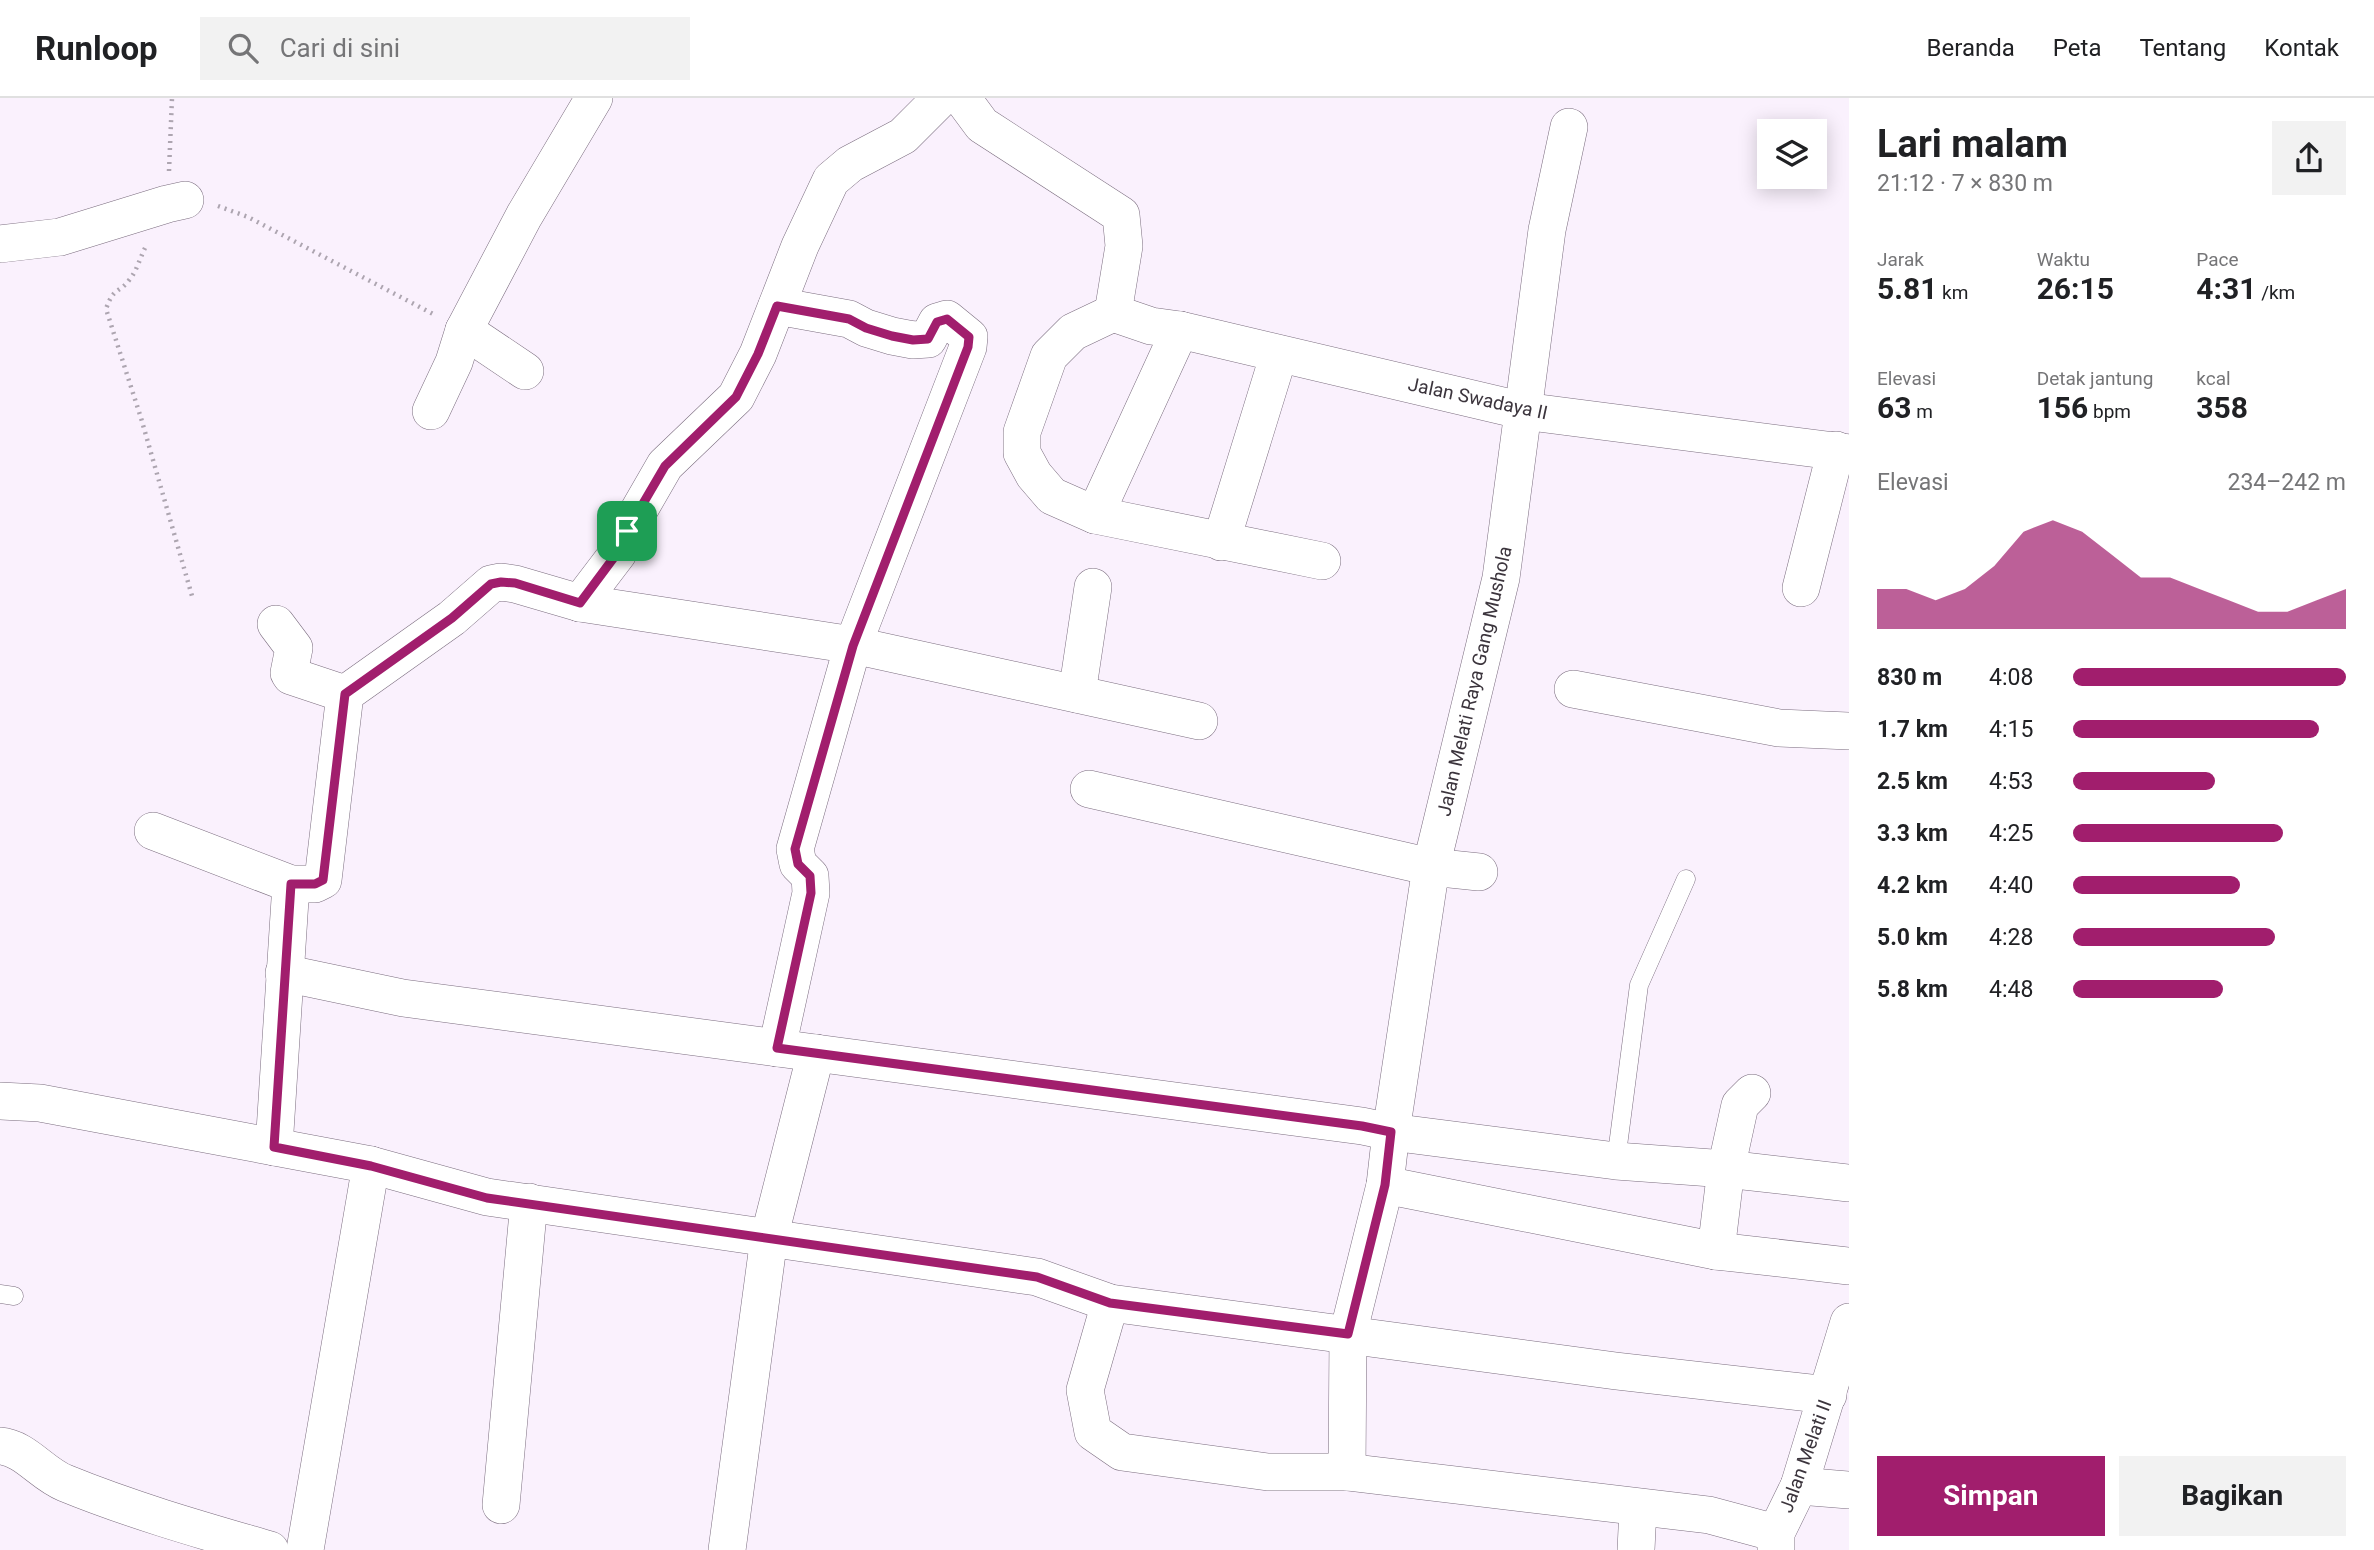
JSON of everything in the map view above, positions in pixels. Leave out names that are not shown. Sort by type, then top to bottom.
[{"type":"street","points":[[431,411],[454,362],[464,330],[524,216],[594,98]]},
{"type":"street","points":[[580,603],[618,552],[627,531],[665,466],[736,397],[758,354],[815,211],[831,180],[850,164],[903,136],[941,98]]},
{"type":"street","points":[[961,98],[982,124],[1121,215],[1124,246],[1113,313],[1073,332],[1049,356],[1022,432],[1022,453],[1034,475],[1052,496],[1095,514],[1322,561]]},
{"type":"street","name":"Jalan Melati Raya Gang Mushola","points":[[1347,1472],[1348,1334],[1385,1185],[1431,867],[1501,578],[1547,230],[1569,127]]},
{"type":"street","points":[[0,244],[60,237],[176,202]]},
{"type":"street","points":[[777,306],[849,319],[866,328],[913,340],[928,339],[937,322],[947,319],[969,337],[968,347],[853,646],[795,849],[798,864],[810,876],[811,893],[777,1048]]},
{"type":"street","name":"Jalan Swadaya II","points":[[1113,313],[1151,326],[1180,330],[1524,411],[1842,452]]},
{"type":"street","points":[[464,330],[525,371]]},
{"type":"street","points":[[1095,514],[1180,330]]},
{"type":"street","points":[[1221,542],[1279,354]]},
{"type":"street","points":[[1801,588],[1842,452]]},
{"type":"street","points":[[153,831],[291,884],[315,884],[323,880],[345,694],[452,618],[491,584],[501,582],[515,583],[580,603],[853,646],[1199,721]]},
{"type":"street","points":[[1077,694],[1093,587]]},
{"type":"street","points":[[276,624],[295,648],[289,673],[291,677],[345,694]]},
{"type":"street","points":[[1573,689],[1779,728],[1849,731]]},
{"type":"street","points":[[1089,789],[1431,867],[1479,872]]},
{"type":"street","points":[[274,1147],[291,884]]},
{"type":"street","points":[[284,973],[403,998],[1391,1132],[1616,1161],[1726,1169],[1849,1183]]},
{"type":"street","points":[[727,1550],[768,1238],[816,1053]]},
{"type":"street","points":[[1716,1251],[1726,1169],[1740,1105],[1752,1093]]},
{"type":"street","points":[[0,1101],[40,1103],[371,1166],[487,1198],[1037,1277],[1110,1303],[1616,1371],[1828,1395]]},
{"type":"street","points":[[305,1550],[371,1166]]},
{"type":"street","points":[[1385,1185],[1716,1251],[1849,1266]]},
{"type":"street","points":[[501,1505],[529,1202]]},
{"type":"street","points":[[1110,1303],[1086,1390],[1093,1432],[1122,1452],[1268,1472],[1347,1472],[1709,1515],[1776,1541]]},
{"type":"street","name":"Jalan Melati II","points":[[1776,1541],[1799,1486],[1849,1322]]},
{"type":"street","points":[[0,1446],[11,1447],[61,1482],[194,1539],[270,1550]]},
{"type":"street","points":[[1799,1486],[1849,1490]]},
{"type":"street","points":[[1636,1550],[1638,1508]]},
{"type":"lane","points":[[1616,1161],[1639,985],[1686,879]]},
{"type":"path","points":[[172,98],[176,202],[132,276],[115,290],[106,309],[141,418],[192,596]]},
{"type":"path","points":[[176,202],[209,204],[248,217],[464,330]]},
{"type":"route","points":[[777,306],[849,319],[866,328],[913,340],[928,339],[937,322],[947,319],[969,337],[968,347],[853,646],[795,849],[798,864],[810,876],[811,893],[777,1048],[1391,1132],[1385,1185],[1348,1334],[1110,1303],[1037,1277],[487,1198],[371,1166],[274,1147],[291,884],[315,884],[323,880],[345,694],[452,618],[491,584],[515,583],[580,603],[603,575],[618,552],[627,531],[665,466],[736,397],[758,354],[777,306]]}]
